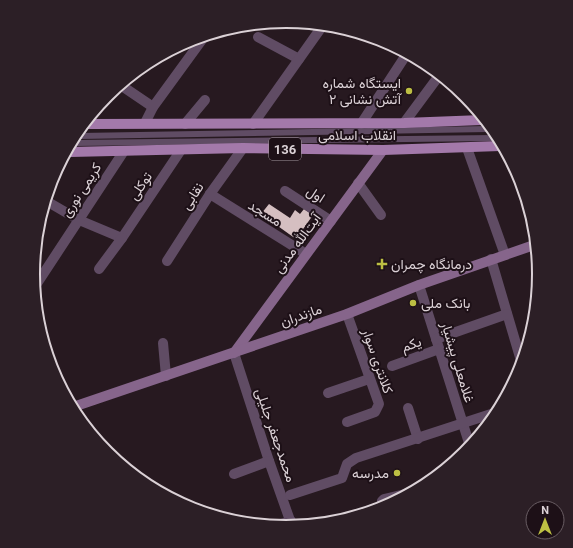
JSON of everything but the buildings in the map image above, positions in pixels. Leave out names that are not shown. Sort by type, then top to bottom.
[{"type":"main road","name":"انقلاب اسلامی","points":[[91,124],[361,124],[478,120]]},
{"type":"main road","name":"انقلاب اسلامی","points":[[73,152],[243,148],[383,150],[497,146]]},
{"type":"main road","name":"آیت‌الله مدنی","points":[[234,353],[383,150]]},
{"type":"main road","name":"مازندران","points":[[78,405],[347,314],[419,285],[531,246]]},
{"type":"street","points":[[253,124],[320,30]]},
{"type":"street","points":[[258,37],[299,59]]},
{"type":"street","points":[[145,123],[153,108],[199,44]]},
{"type":"street","points":[[361,124],[404,58]]},
{"type":"street","points":[[404,123],[436,79]]},
{"type":"street","points":[[125,88],[153,108]]},
{"type":"street","points":[[185,124],[205,100]]},
{"type":"street","name":"نقابی","points":[[167,261],[210,194],[243,148]]},
{"type":"street","points":[[467,148],[505,255]]},
{"type":"street","name":"توکلی","points":[[98,269],[122,238],[181,150]]},
{"type":"street","name":"کریمی نوری","points":[[40,279],[124,151]]},
{"type":"street","points":[[358,183],[381,215]]},
{"type":"street","name":"اول","points":[[285,191],[331,221]]},
{"type":"street","name":"مسجد","points":[[210,194],[306,254]]},
{"type":"street","points":[[51,204],[79,220],[122,238]]},
{"type":"street","points":[[491,259],[519,353]]},
{"type":"street","name":"غلامعلی پیشیار","points":[[419,285],[468,440]]},
{"type":"street","name":"کلانتری سوار","points":[[347,314],[378,404],[377,409],[373,413],[347,422]]},
{"type":"street","name":"یکم","points":[[392,366],[437,344],[507,314]]},
{"type":"street","points":[[163,344],[166,376]]},
{"type":"street","name":"محمدجعفر جلیلی","points":[[234,353],[269,462],[291,520]]},
{"type":"street","points":[[328,393],[369,379]]},
{"type":"street","points":[[408,408],[418,439]]},
{"type":"street","points":[[290,495],[342,478],[350,461],[488,415]]},
{"type":"street","points":[[234,474],[269,462]]},
{"type":"lane","points":[[83,136],[485,129]]},
{"type":"lane","points":[[78,144],[492,138]]},
{"type":"place","name":"ایستگاه شماره ۲ آتش نشانی","points":[[409,91]]},
{"type":"place","name":"درمانگاه چمران","points":[[382,264]]},
{"type":"place","name":"بانک ملی","points":[[413,303]]},
{"type":"place","name":"مدرسه","points":[[397,473]]}]
